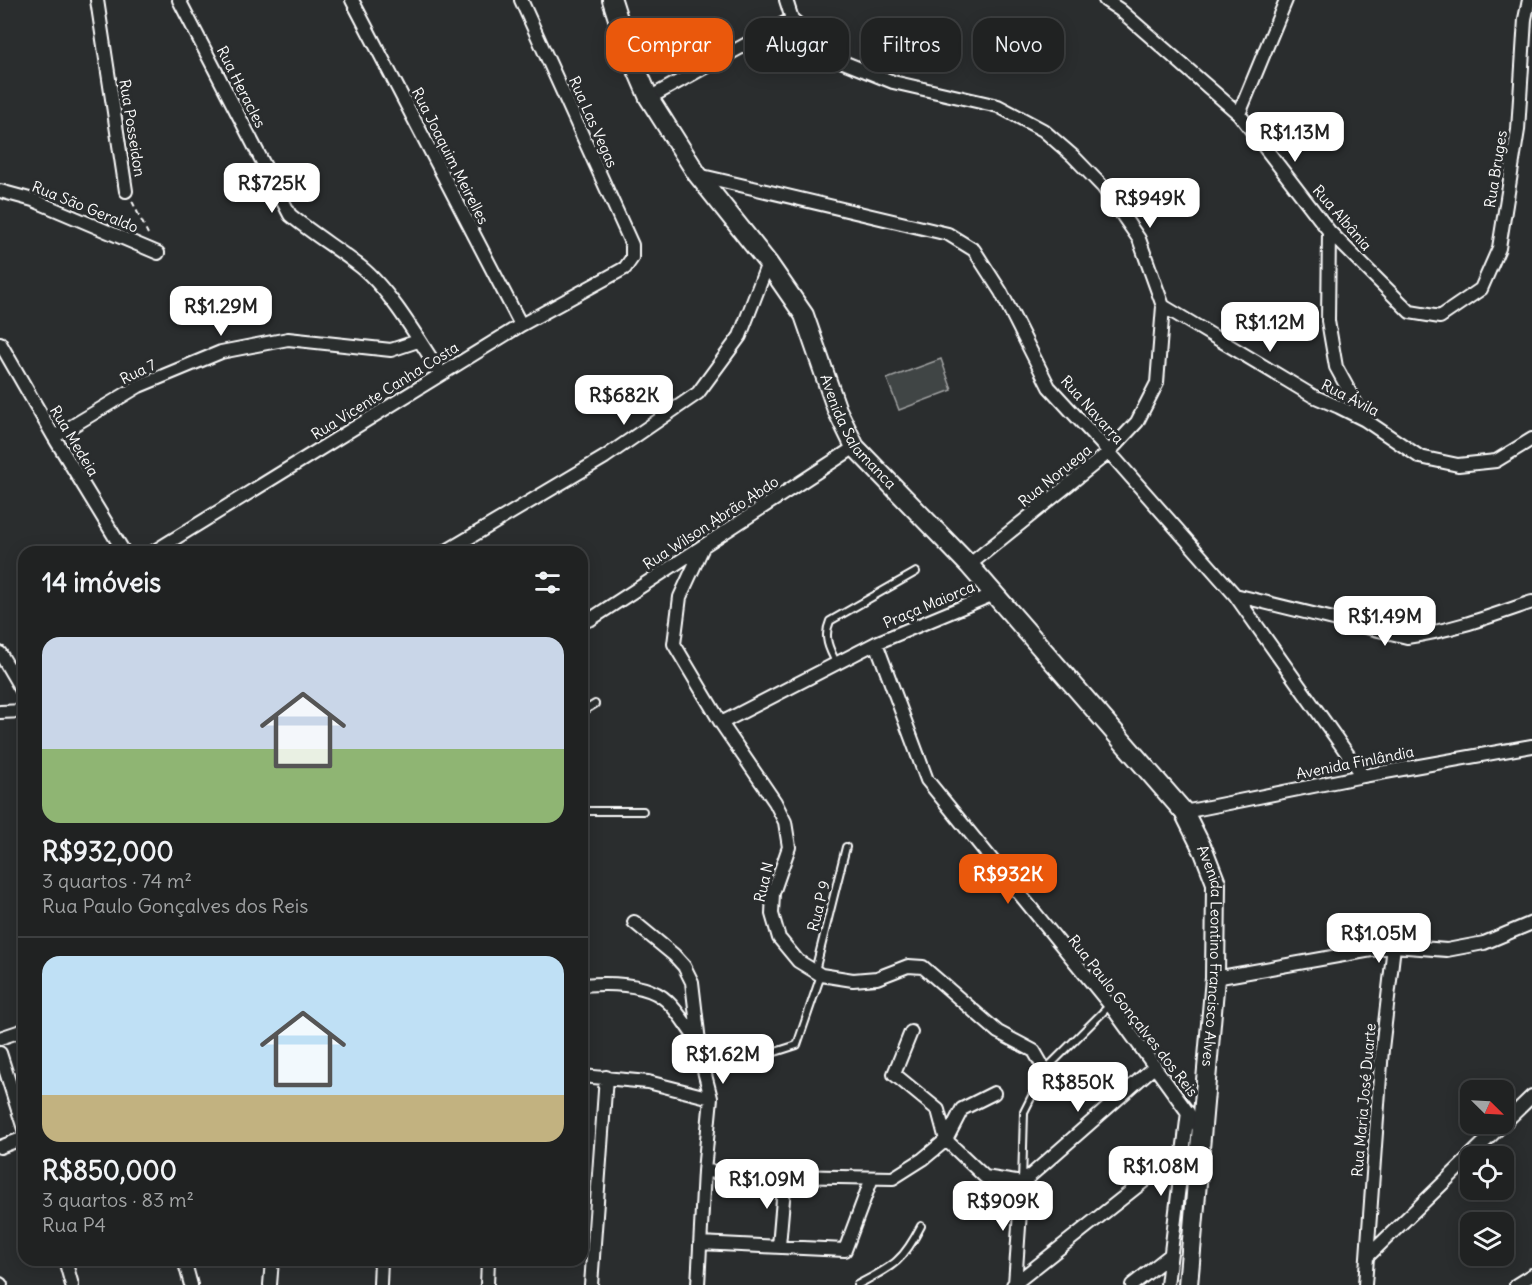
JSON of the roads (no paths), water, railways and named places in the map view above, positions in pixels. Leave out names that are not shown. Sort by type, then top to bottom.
[{"type":"street","name":"Rua Posseidon","points":[[97,0],[126,191]]},
{"type":"street","name":"Rua Heracles","points":[[179,0],[290,215],[362,268],[385,293],[441,374]]},
{"type":"street","name":"Rua Joaquim Meirelles","points":[[352,0],[521,325]]},
{"type":"street","name":"Rua Las Vegas","points":[[521,0],[632,245],[632,258]]},
{"type":"street","name":"Avenida Salamanca","points":[[612,0],[627,47],[649,98],[697,174],[768,263],[804,315],[837,410],[855,447],[969,565],[1184,812]]},
{"type":"street","points":[[786,0],[792,18]]},
{"type":"street","name":"Rua Albânia","points":[[1105,0],[1120,10],[1239,114],[1329,231],[1410,312],[1440,317]]},
{"type":"street","points":[[1239,114],[1286,0]]},
{"type":"street","name":"Rua Bruges","points":[[1440,317],[1481,289],[1498,248],[1518,130],[1525,19],[1529,0]]},
{"type":"street","points":[[649,98],[745,45]]},
{"type":"street","name":"Rua Noruega","points":[[849,64],[893,82],[998,106],[1043,130],[1073,156],[1103,187],[1139,239],[1163,306],[1157,382],[1137,423],[1109,452],[969,565]]},
{"type":"street","name":"Rua Navarra","points":[[697,174],[948,234],[974,250],[1001,292],[1049,387],[1235,595],[1364,776]]},
{"type":"street","name":"Rua São Geraldo","points":[[0,191],[33,200],[158,253]]},
{"type":"street","points":[[1329,231],[1328,321],[1336,367],[1365,420]]},
{"type":"street","name":"Rua Vicente Canha Costa","points":[[163,546],[521,325],[625,268],[632,258]]},
{"type":"street","points":[[455,546],[605,457],[698,393],[740,336],[768,263]]},
{"type":"street","name":"Rua Ávila","points":[[1163,306],[1313,396],[1365,420],[1420,457],[1458,465],[1496,461],[1532,439]]},
{"type":"street","name":"Rua 7","points":[[54,437],[139,386],[221,352],[288,339],[390,350],[418,341]]},
{"type":"street","name":"Rua Medeia","points":[[0,343],[120,546]]},
{"type":"street","name":"Rua Wilson Abrão Abdo","points":[[588,620],[855,447]]},
{"type":"street","name":"Rua N","points":[[703,547],[680,597],[674,644],[721,723],[775,802],[785,822],[789,847],[773,893],[772,914],[779,938],[798,961],[818,974]]},
{"type":"street","name":"Praça Maiorca","points":[[721,723],[876,643],[994,594]]},
{"type":"street","points":[[1235,595],[1407,637],[1435,633],[1532,602]]},
{"type":"street","name":"Rua Paulo Gonçalves dos Reis","points":[[876,643],[927,780],[1110,1005],[1203,1134]]},
{"type":"street","points":[[0,653],[18,683]]},
{"type":"street","points":[[0,712],[18,711]]},
{"type":"street","name":"Avenida Finlândia","points":[[1184,812],[1364,776],[1532,746]]},
{"type":"street","name":"Avenida Leontino Francisco Alves","points":[[1184,812],[1216,883],[1215,978],[1188,1285]]},
{"type":"street","points":[[634,922],[674,955],[684,966],[692,982],[700,1059],[711,1098],[704,1171],[698,1285]]},
{"type":"street","points":[[1215,978],[1394,946],[1447,950],[1484,943],[1532,923]]},
{"type":"street","name":"Rua Maria José Duarte","points":[[1365,1285],[1382,1049],[1394,946]]},
{"type":"street","points":[[818,974],[853,980],[877,978],[908,966],[923,967],[998,1032],[1034,1051],[1045,1070]]},
{"type":"street","points":[[588,985],[614,983],[642,988],[666,1000],[699,1042]]},
{"type":"street","points":[[0,1038],[18,1032]]},
{"type":"street","points":[[911,1032],[894,1074],[938,1110],[946,1140],[985,1177],[1022,1183]]},
{"type":"street","points":[[0,1053],[18,1110]]},
{"type":"street","points":[[1014,1284],[1022,1183],[1155,1066]]},
{"type":"street","points":[[588,1076],[648,1082],[711,1098]]},
{"type":"street","points":[[591,1285],[606,1077]]},
{"type":"street","points":[[704,1171],[785,1176],[893,1178],[923,1159],[946,1140],[962,1109],[994,1093]]},
{"type":"street","points":[[1481,1146],[1532,1096]]},
{"type":"street","points":[[1167,1285],[1188,1112]]},
{"type":"street","points":[[0,1147],[18,1140]]},
{"type":"street","points":[[1014,1284],[1158,1170],[1181,1158]]},
{"type":"street","points":[[1367,1257],[1460,1167]]},
{"type":"street","points":[[779,1246],[785,1176]]},
{"type":"street","points":[[700,1243],[845,1250],[872,1178]]},
{"type":"street","points":[[1132,1285],[1169,1256]]},
{"type":"street","points":[[67,1266],[72,1285]]},
{"type":"street","points":[[186,1266],[191,1285]]},
{"type":"street","points":[[270,1285],[272,1266]]},
{"type":"street","points":[[380,1285],[381,1266]]},
{"type":"street","points":[[487,1285],[488,1266]]},
{"type":"street","points":[[1516,1285],[1532,1275]]},
{"type":"lane","points":[[837,664],[827,644],[826,630],[830,621],[916,572]]},
{"type":"lane","points":[[588,708],[595,704]]},
{"type":"lane","points":[[588,811],[643,811]]},
{"type":"lane","name":"Rua P 9","points":[[700,1059],[772,1053],[797,1045],[818,974],[846,847]]},
{"type":"lane","points":[[1022,1183],[1024,1112],[1045,1070],[1110,1005]]},
{"type":"lane","points":[[857,1285],[891,1267],[908,1251],[921,1226]]}]
